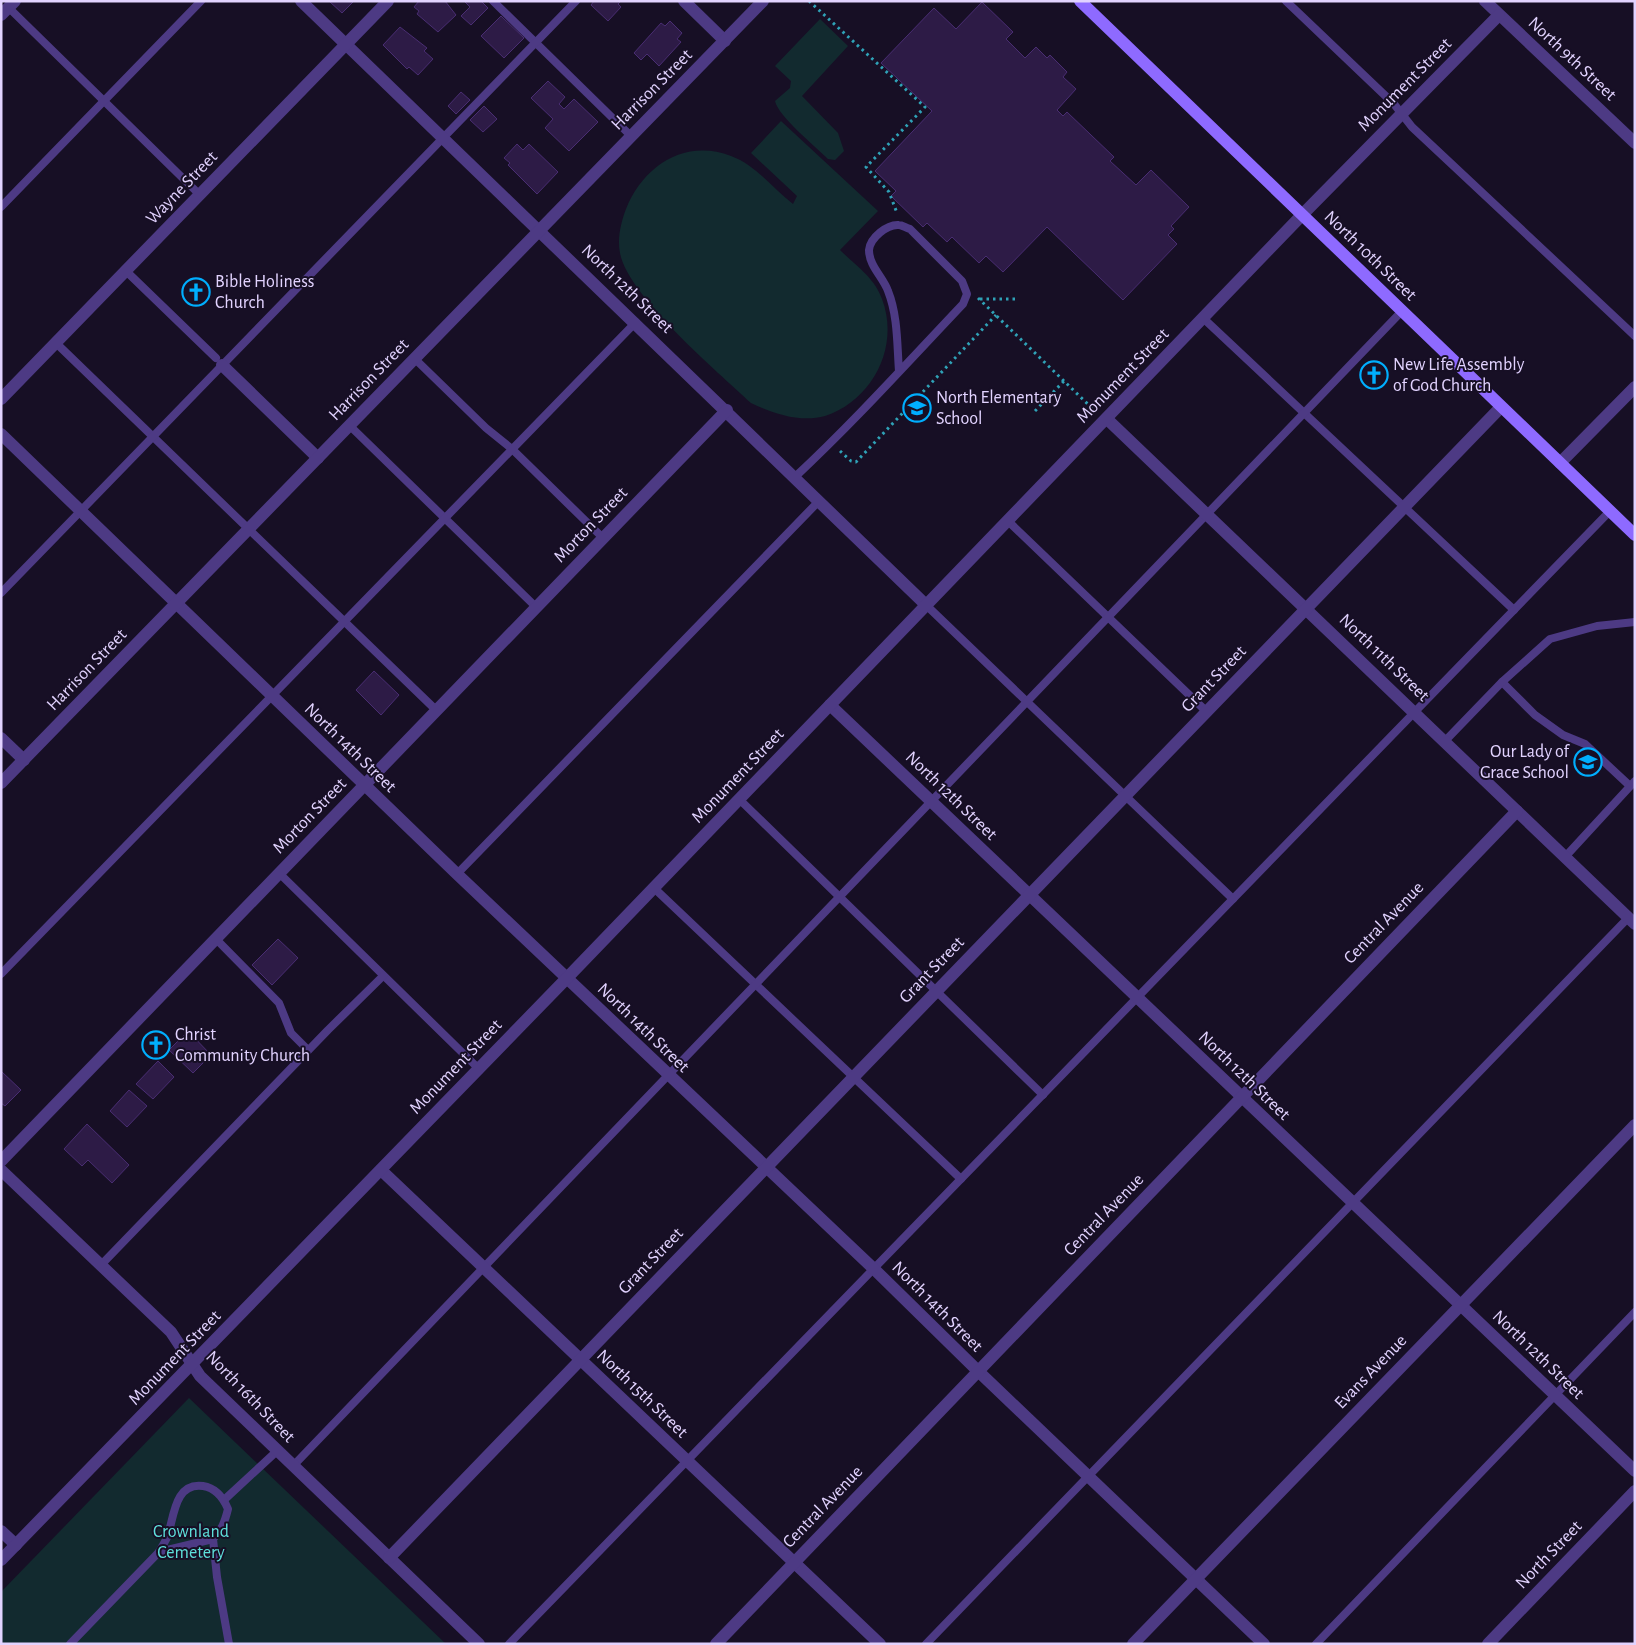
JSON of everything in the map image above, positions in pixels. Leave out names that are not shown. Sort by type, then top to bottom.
[{"type":"main road","name":"North 10th Street","points":[[1080,1],[1635,535]]},
{"type":"street","name":"North 12th Street","points":[[302,1],[727,410],[926,605]]},
{"type":"street","name":"Wayne Street","points":[[1,399],[388,1]]},
{"type":"street","points":[[684,1],[726,41]]},
{"type":"street","name":"Harrison Street","points":[[1,783],[763,1]]},
{"type":"street","name":"North 9th Street","points":[[1485,1],[1635,143]]},
{"type":"street","name":"Monument Street","points":[[1,1560],[654,888],[1107,419],[1302,214],[1499,15]]},
{"type":"street","points":[[219,361],[318,458]]},
{"type":"street","points":[[1560,463],[1635,387]]},
{"type":"street","name":"Grant Street","points":[[389,1558],[1501,407]]},
{"type":"street","name":"Morton Street","points":[[1,1161],[727,410]]},
{"type":"street","name":"North 11th Street","points":[[1107,419],[1632,921]]},
{"type":"street","name":"North 14th Street","points":[[1,434],[456,874],[874,1269],[1264,1644]]},
{"type":"street","name":"North 12th Street","points":[[830,705],[1635,1471]]},
{"type":"street","points":[[1,738],[24,760]]},
{"type":"street","name":"Central Avenue","points":[[716,1644],[1517,811]]},
{"type":"street","name":"Evans Avenue","points":[[1132,1644],[1635,1125]]},
{"type":"street","name":"North 16th Street","points":[[1,1170],[170,1332],[192,1365],[292,1466],[478,1644]]},
{"type":"street","name":"North 15th Street","points":[[381,1170],[880,1644]]},
{"type":"street","name":"North Street","points":[[1488,1644],[1635,1491]]},
{"type":"street","points":[[1,1531],[16,1545]]},
{"type":"lane","points":[[1,206],[201,1]]},
{"type":"lane","points":[[493,1],[631,136]]},
{"type":"lane","points":[[1,593],[59,536],[219,361],[444,138],[537,44],[576,1]]},
{"type":"lane","points":[[1286,1],[1394,104],[1401,114],[1635,336]]},
{"type":"lane","points":[[8,8],[200,195]]},
{"type":"lane","points":[[795,477],[831,442],[899,371],[963,304],[967,294],[962,281],[910,229],[900,225],[879,233],[869,248],[870,260],[888,291],[893,309],[899,371]]},
{"type":"lane","points":[[126,271],[219,361]]},
{"type":"lane","points":[[292,1466],[1402,311]]},
{"type":"lane","points":[[1203,318],[1514,610]]},
{"type":"lane","points":[[1,974],[636,322]]},
{"type":"lane","points":[[56,343],[436,710]]},
{"type":"lane","points":[[414,358],[486,428],[512,449],[603,538]]},
{"type":"lane","points":[[349,426],[536,607]]},
{"type":"lane","points":[[456,874],[819,501]]},
{"type":"lane","points":[[509,1644],[1610,511]]},
{"type":"lane","points":[[1008,520],[1206,712]]},
{"type":"lane","points":[[926,605],[1233,899]]},
{"type":"lane","points":[[1445,741],[1502,682],[1550,639],[1597,626],[1635,622]]},
{"type":"lane","points":[[1502,682],[1535,715],[1563,735],[1585,744],[1632,783],[1565,857]]},
{"type":"lane","points":[[739,799],[1043,1095]]},
{"type":"lane","points":[[279,873],[479,1069]]},
{"type":"lane","points":[[654,888],[961,1179]]},
{"type":"lane","points":[[926,1644],[1353,1203],[1632,921]]},
{"type":"lane","points":[[216,938],[280,1004],[291,1033],[308,1050]]},
{"type":"lane","points":[[101,1265],[308,1050],[383,976]]},
{"type":"lane","points":[[1316,1644],[1635,1312]]},
{"type":"lane","points":[[224,1500],[277,1451]]},
{"type":"lane","points":[[70,1644],[159,1552],[168,1536],[175,1506],[183,1491],[194,1486],[212,1488],[224,1500],[228,1509],[226,1517],[223,1526],[213,1539],[159,1552]]},
{"type":"lane","points":[[213,1539],[217,1577],[229,1644]]},
{"type":"path","points":[[809,1],[925,107],[866,167],[889,192],[895,204],[900,225]]},
{"type":"path","points":[[967,294],[979,299],[1088,405],[1107,419]]},
{"type":"path","points":[[979,299],[1017,299]]},
{"type":"path","points":[[831,442],[851,461],[856,462],[996,315]]},
{"type":"path","points":[[1035,411],[1064,381]]},
{"type":"green space","points":[[820,19],[848,46],[802,96],[838,133],[844,151],[835,160],[828,159],[798,131],[783,115],[775,101],[790,88],[791,81],[775,66]]},
{"type":"green space","points":[[781,121],[878,211],[840,250],[870,278],[879,291],[887,317],[885,352],[869,384],[857,398],[842,408],[816,418],[786,416],[751,403],[697,353],[656,311],[639,290],[627,270],[619,248],[619,236],[626,209],[643,180],[668,160],[682,154],[714,151],[740,160],[756,171],[793,204],[797,196],[751,153]]},
{"type":"green space","name":"Crownland Cemetery","points":[[189,1398],[446,1644],[1,1644],[1,1592]]},
{"type":"building","points":[[329,1],[354,1],[342,13]]},
{"type":"building","points":[[419,1],[445,1],[456,15],[438,32],[417,14],[419,11],[414,7]]},
{"type":"building","points":[[464,1],[481,1],[488,8],[471,25],[461,16],[470,7]]},
{"type":"building","points":[[594,1],[621,1],[618,4],[621,7],[608,21],[591,5]]},
{"type":"building","points":[[982,2],[1013,32],[1006,39],[1025,58],[1036,47],[1047,58],[1050,55],[1067,72],[1063,77],[1076,89],[1057,110],[1063,116],[1067,112],[1114,157],[1110,161],[1136,185],[1151,170],[1189,207],[1171,226],[1174,229],[1168,235],[1177,244],[1123,300],[1047,227],[1003,272],[986,256],[979,263],[952,237],[947,242],[927,223],[923,227],[891,196],[896,191],[875,171],[932,111],[881,63],[934,8],[956,29]]},
{"type":"building","points":[[501,16],[524,38],[504,58],[481,36]]},
{"type":"building","points":[[670,21],[682,33],[677,39],[681,42],[659,66],[647,54],[641,60],[634,53],[661,23],[665,26]]},
{"type":"building","points":[[400,27],[427,48],[424,51],[433,59],[418,75],[409,67],[407,69],[383,45]]},
{"type":"building","points":[[548,81],[565,97],[559,104],[564,109],[574,99],[598,122],[569,151],[545,128],[553,119],[531,98]]},
{"type":"building","points":[[461,92],[470,100],[456,114],[448,106]]},
{"type":"building","points":[[484,106],[497,119],[483,132],[470,120]]},
{"type":"building","points":[[517,144],[523,150],[529,144],[558,172],[537,194],[508,165],[510,163],[504,158]]},
{"type":"building","points":[[374,671],[399,695],[381,715],[356,690]]},
{"type":"building","points":[[278,939],[298,958],[272,985],[252,965]]},
{"type":"building","points":[[188,1031],[211,1055],[193,1073],[169,1050]]},
{"type":"building","points":[[158,1061],[174,1077],[153,1099],[136,1084]]},
{"type":"building","points":[[1,1071],[21,1090],[5,1106],[1,1103]]},
{"type":"building","points":[[129,1090],[147,1106],[127,1127],[110,1111]]},
{"type":"building","points":[[87,1124],[129,1165],[112,1183],[88,1160],[82,1166],[64,1149]]},
{"type":"place","name":"Bible Holiness Church","points":[[196,292]]},
{"type":"place","name":"New Life Assembly of God Church","points":[[1374,375]]},
{"type":"place","name":"North Elementary School","points":[[917,408]]},
{"type":"place","name":"Our Lady of Grace School","points":[[1588,762]]},
{"type":"place","name":"Christ Community Church","points":[[156,1045]]}]
